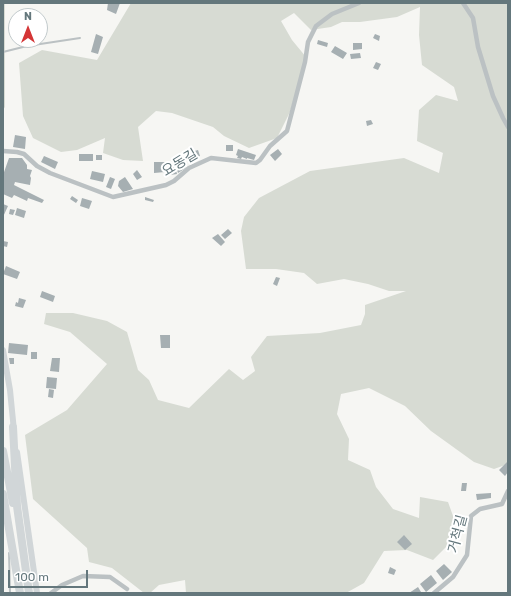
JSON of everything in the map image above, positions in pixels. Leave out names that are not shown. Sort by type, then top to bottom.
[{"type":"highway","points":[[14,427],[17,506],[28,593]]},
{"type":"highway","points":[[3,451],[28,593]]},
{"type":"highway","points":[[4,498],[20,593]]},
{"type":"street","name":"요동길","points":[[3,151],[24,154],[37,166],[50,173],[113,197],[166,185],[174,181],[189,168],[211,158],[256,163],[270,146],[287,131],[305,62],[308,42],[316,26],[332,14],[359,3]]},
{"type":"street","points":[[463,3],[473,18],[478,47],[493,96],[502,118],[508,127]]},
{"type":"street","points":[[3,350],[10,390],[37,593]]},
{"type":"street","name":"거척길","points":[[434,593],[453,577],[467,555],[471,516],[480,509],[502,504],[508,491]]},
{"type":"street","points":[[51,593],[62,585],[83,576],[110,577],[127,589]]},
{"type":"lane","points":[[3,52],[27,46],[63,42],[80,38]]},
{"type":"lane","points":[[4,498],[10,572],[10,593]]},
{"type":"shaded area","points":[[3,3],[5,3],[5,107],[3,110]]},
{"type":"shaded area","points":[[131,3],[508,3],[508,464],[494,469],[474,462],[431,431],[405,406],[369,388],[341,394],[337,414],[349,439],[348,460],[370,470],[376,487],[393,509],[419,518],[420,497],[448,502],[457,527],[446,547],[433,560],[407,550],[384,551],[364,583],[346,593],[186,593],[185,580],[159,585],[150,593],[144,593],[112,568],[89,562],[87,548],[33,499],[25,435],[67,410],[107,364],[70,332],[44,324],[46,313],[73,313],[107,321],[127,332],[138,370],[149,380],[158,400],[189,408],[229,369],[243,380],[255,371],[251,357],[267,336],[320,333],[361,325],[365,314],[365,305],[406,291],[389,291],[368,284],[344,279],[317,284],[304,273],[276,269],[246,269],[241,231],[244,217],[259,198],[310,171],[404,158],[439,173],[443,153],[417,141],[419,110],[436,95],[458,101],[454,87],[422,65],[419,35],[420,7],[397,17],[360,22],[342,22],[331,27],[311,30],[294,13],[281,21],[292,40],[306,57],[290,112],[277,138],[249,148],[224,136],[213,127],[172,113],[156,111],[138,127],[143,161],[123,160],[103,153],[105,138],[77,150],[61,152],[33,138],[23,116],[19,63],[42,50],[97,60]]},
{"type":"building","points":[[108,3],[120,3],[116,14],[107,10]]},
{"type":"building","points":[[96,34],[103,37],[98,54],[91,52]]},
{"type":"building","points":[[375,34],[380,36],[379,41],[373,38]]},
{"type":"building","points":[[318,40],[328,43],[327,47],[317,44]]},
{"type":"building","points":[[353,43],[362,43],[362,49],[353,50]]},
{"type":"building","points":[[335,46],[347,53],[343,59],[331,52]]},
{"type":"building","points":[[360,53],[361,58],[351,59],[350,54]]},
{"type":"building","points":[[376,62],[381,64],[378,70],[373,68]]},
{"type":"building","points":[[371,120],[373,124],[367,126],[366,121]]},
{"type":"building","points":[[15,135],[26,137],[25,149],[13,147]]},
{"type":"building","points":[[226,145],[233,145],[233,151],[226,151]]},
{"type":"building","points":[[238,149],[256,155],[254,160],[242,157],[241,159],[237,158],[238,156],[236,155]]},
{"type":"building","points":[[278,149],[282,154],[275,161],[270,155]]},
{"type":"building","points":[[198,150],[200,156],[190,160],[188,153]]},
{"type":"building","points":[[79,154],[93,154],[93,161],[79,161]]},
{"type":"building","points":[[96,155],[102,155],[102,160],[96,160]]},
{"type":"building","points":[[44,156],[58,162],[55,169],[41,162]]},
{"type":"building","points":[[9,158],[22,158],[27,165],[27,169],[32,170],[30,185],[15,182],[14,185],[44,200],[42,203],[28,198],[27,201],[14,195],[12,198],[3,194],[3,175]]},
{"type":"building","points":[[184,161],[186,168],[178,173],[175,163]]},
{"type":"building","points":[[154,162],[165,162],[165,172],[154,173]]},
{"type":"building","points":[[174,163],[177,174],[170,175],[168,165]]},
{"type":"building","points":[[137,170],[142,177],[137,180],[133,174]]},
{"type":"building","points":[[92,171],[105,174],[103,182],[90,179]]},
{"type":"building","points":[[110,177],[115,179],[111,189],[106,187]]},
{"type":"building","points":[[125,177],[133,189],[123,192],[118,186],[119,181]]},
{"type":"building","points":[[72,196],[78,200],[76,203],[70,199]]},
{"type":"building","points":[[145,197],[154,200],[153,202],[145,200]]},
{"type":"building","points":[[82,198],[92,201],[89,209],[80,206]]},
{"type":"building","points":[[3,204],[8,206],[3,217]]},
{"type":"building","points":[[17,208],[26,211],[24,218],[15,215]]},
{"type":"building","points":[[10,209],[15,210],[13,215],[9,214]]},
{"type":"building","points":[[228,229],[232,233],[225,239],[221,235]]},
{"type":"building","points":[[218,234],[225,242],[221,246],[212,238]]},
{"type":"building","points":[[3,241],[8,242],[7,247],[3,246]]},
{"type":"building","points":[[6,266],[20,272],[17,279],[3,274]]},
{"type":"building","points":[[276,277],[280,278],[277,286],[273,284]]},
{"type":"building","points":[[42,291],[55,296],[53,302],[40,297]]},
{"type":"building","points":[[19,298],[26,300],[23,308],[15,306],[16,302],[18,303]]},
{"type":"building","points":[[160,335],[170,335],[170,348],[161,348]]},
{"type":"building","points":[[9,343],[28,345],[27,355],[8,353]]},
{"type":"building","points":[[31,352],[37,352],[37,359],[31,359]]},
{"type":"building","points":[[9,358],[14,358],[14,364],[10,364]]},
{"type":"building","points":[[52,358],[60,358],[59,372],[50,371]]},
{"type":"building","points":[[47,377],[57,378],[56,389],[46,388]]},
{"type":"building","points":[[49,389],[54,390],[53,398],[48,397]]},
{"type":"building","points":[[508,461],[508,472],[505,476],[499,470]]},
{"type":"building","points":[[462,483],[467,483],[466,491],[461,491]]},
{"type":"building","points":[[491,493],[491,498],[477,500],[476,494]]},
{"type":"building","points":[[404,535],[412,544],[405,550],[397,542]]},
{"type":"building","points":[[444,564],[452,572],[443,580],[436,571]]},
{"type":"building","points":[[390,567],[396,570],[394,575],[388,573]]},
{"type":"building","points":[[431,575],[437,583],[426,592],[420,584]]},
{"type":"building","points":[[418,587],[421,592],[409,593]]}]
